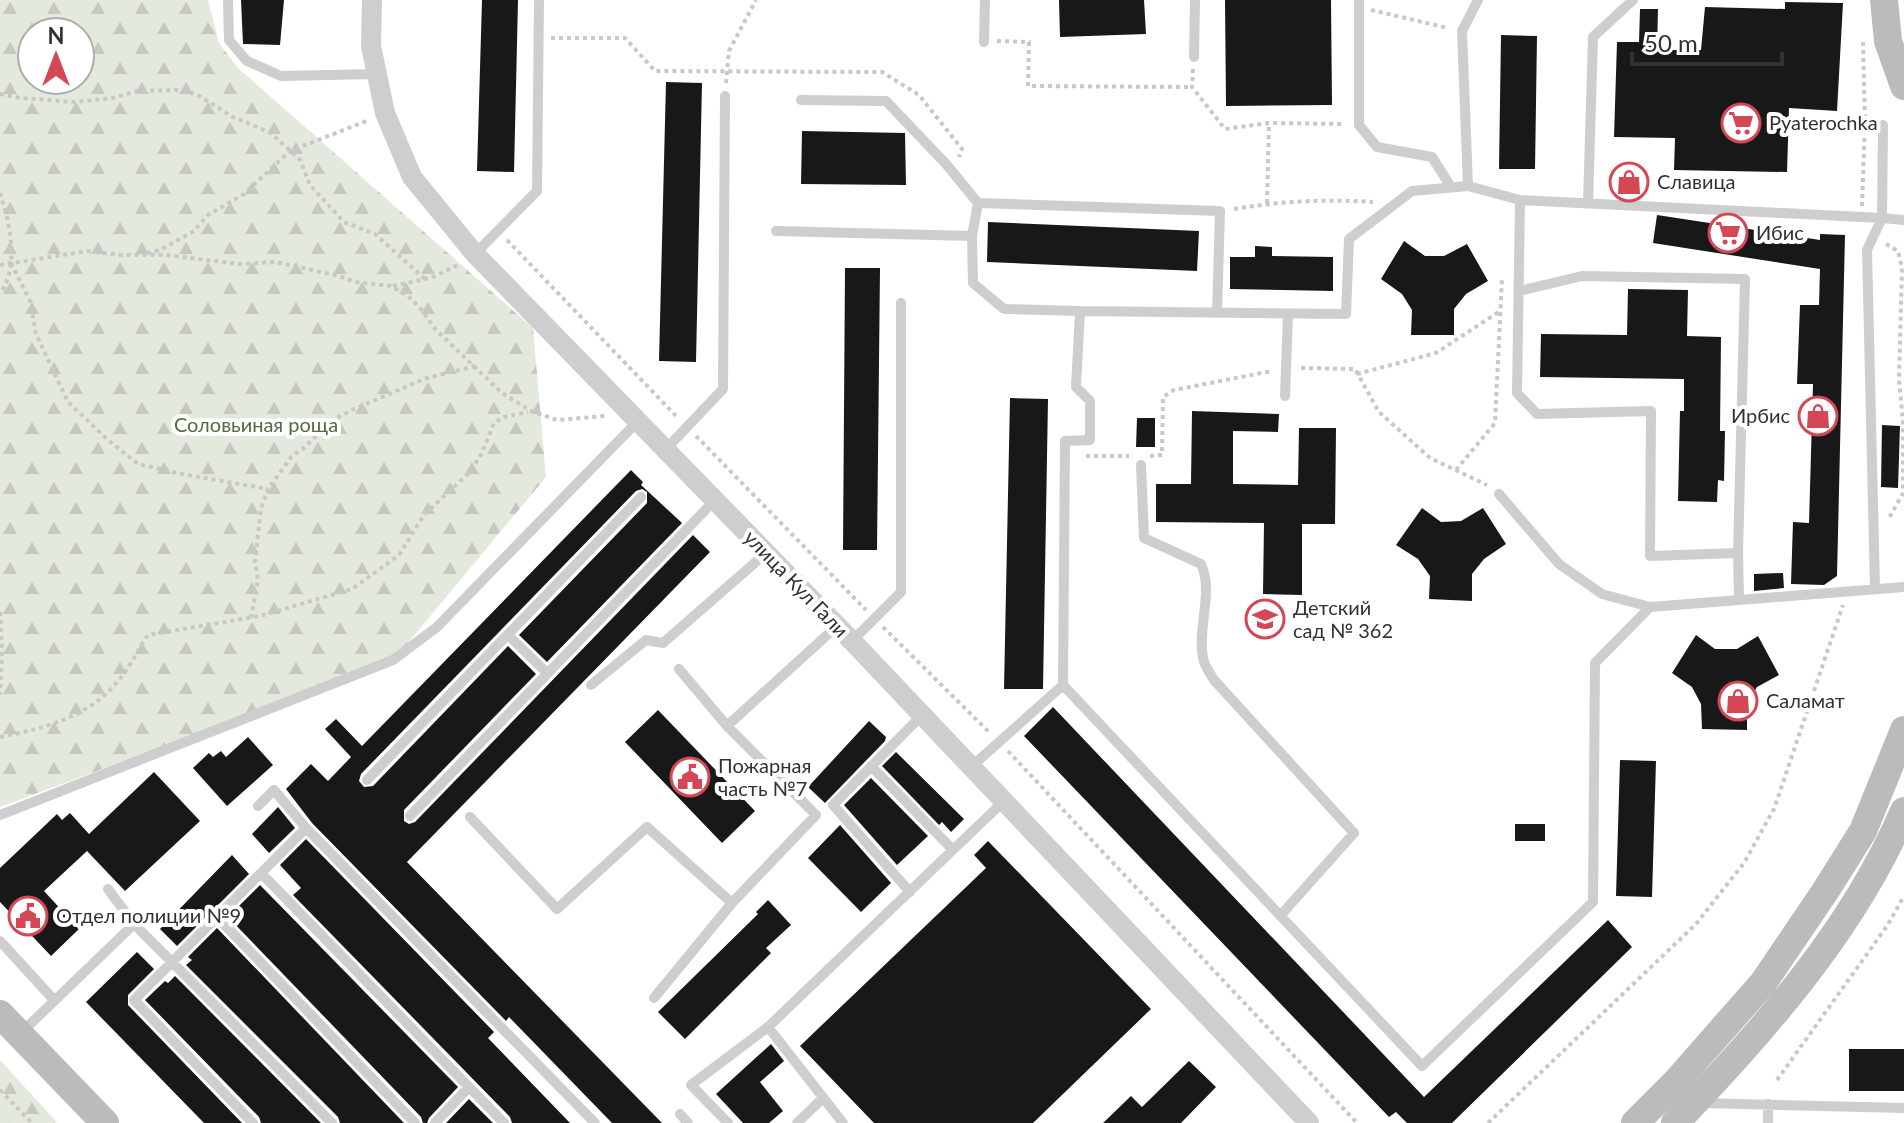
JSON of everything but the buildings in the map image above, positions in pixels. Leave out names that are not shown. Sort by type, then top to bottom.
[{"type":"main road","points":[[1884,0],[1888,41],[1904,86]]},
{"type":"main road","points":[[1635,1123],[1676,1082],[1763,983],[1863,831],[1904,730]]},
{"type":"main road","points":[[1685,1113],[1790,995],[1855,904],[1904,811]]},
{"type":"main road","points":[[10,1024],[95,1117]]},
{"type":"street","name":"улица Кул Гали","points":[[372,0],[371,46],[385,113],[412,177],[475,254],[852,641],[1309,1123]]},
{"type":"lane","points":[[228,0],[229,40],[247,61],[281,76],[377,74]]},
{"type":"lane","points":[[475,254],[537,191],[539,0]]},
{"type":"lane","points":[[984,42],[985,0]]},
{"type":"lane","points":[[1194,57],[1195,0]]},
{"type":"lane","points":[[1468,186],[1462,31],[1478,0]]},
{"type":"lane","points":[[1588,203],[1593,37],[1633,0]]},
{"type":"lane","points":[[1359,3],[1359,125],[1377,147],[1432,157],[1451,187]]},
{"type":"lane","points":[[666,449],[723,389],[725,96]]},
{"type":"lane","points":[[801,100],[886,101],[978,203],[1220,211],[1217,313]]},
{"type":"lane","points":[[1875,589],[1867,250],[1882,218],[1883,125]]},
{"type":"lane","points":[[978,203],[972,236],[973,283],[1004,309],[1080,311],[1346,314],[1349,239],[1412,191],[1468,186],[1520,200],[1904,220]]},
{"type":"lane","points":[[1520,200],[1517,393],[1537,414],[1651,411],[1650,556],[1738,553]]},
{"type":"lane","points":[[776,231],[972,236]]},
{"type":"lane","points":[[1519,291],[1582,276],[1745,279],[1739,600]]},
{"type":"lane","points":[[852,641],[901,592],[901,303]]},
{"type":"lane","points":[[1080,311],[1076,387],[1090,401],[1090,440],[1065,441],[1063,685],[1422,1066],[1593,902],[1595,663],[1650,607]]},
{"type":"lane","points":[[1285,396],[1288,314]]},
{"type":"lane","points":[[0,815],[393,660],[437,627],[638,421]]},
{"type":"lane","points":[[1138,461],[1144,538],[1201,564],[1206,574],[1203,661],[1214,680],[1354,833],[1280,916]]},
{"type":"lane","points":[[1499,494],[1559,564],[1602,594],[1650,607],[1904,587]]},
{"type":"lane","points":[[367,780],[641,497]]},
{"type":"lane","points":[[410,816],[715,500]]},
{"type":"lane","points":[[591,685],[646,640],[663,643],[766,553]]},
{"type":"lane","points":[[727,726],[837,626]]},
{"type":"lane","points":[[508,635],[547,673]]},
{"type":"lane","points":[[654,998],[732,903],[816,815],[727,726],[679,669]]},
{"type":"lane","points":[[971,767],[1063,685]]},
{"type":"lane","points":[[910,892],[833,805],[922,715]]},
{"type":"lane","points":[[871,766],[953,850]]},
{"type":"lane","points":[[258,806],[274,790],[306,828],[595,1123]]},
{"type":"lane","points":[[728,1123],[691,1085],[768,1027],[1004,801]]},
{"type":"lane","points":[[470,817],[557,909],[647,827],[732,903]]},
{"type":"lane","points":[[253,1123],[134,1000],[306,828]]},
{"type":"lane","points":[[261,873],[504,1123]]},
{"type":"lane","points":[[108,889],[134,924],[332,1123]]},
{"type":"lane","points":[[217,917],[415,1123]]},
{"type":"lane","points":[[10,1024],[54,1000],[134,924]]},
{"type":"lane","points":[[0,941],[54,1000]]},
{"type":"lane","points":[[768,1027],[843,1123]]},
{"type":"lane","points":[[435,1123],[469,1087]]},
{"type":"lane","points":[[797,1123],[823,1098]]},
{"type":"lane","points":[[1685,1113],[1768,1104],[1904,1108]]},
{"type":"lane","points":[[1768,1104],[1768,1123]]},
{"type":"path","points":[[725,96],[729,51],[756,0]]},
{"type":"path","points":[[1359,3],[1462,31]]},
{"type":"path","points":[[1862,30],[1865,122],[1862,217]]},
{"type":"path","points":[[539,38],[625,38],[655,71],[727,73]]},
{"type":"path","points":[[984,42],[1029,42],[1028,86],[1193,87]]},
{"type":"path","points":[[1194,57],[1192,87],[1225,129],[1269,123],[1359,125]]},
{"type":"path","points":[[0,94],[74,102],[113,98],[137,91],[176,90],[196,94],[233,117],[271,133],[300,160],[310,185],[344,222],[375,234],[425,279]]},
{"type":"path","points":[[137,255],[160,250],[194,231],[208,215],[244,194],[290,151],[385,113]]},
{"type":"path","points":[[1267,203],[1269,123]]},
{"type":"path","points":[[0,193],[11,241],[7,283],[0,294]]},
{"type":"path","points":[[1220,211],[1267,203],[1347,200],[1396,204]]},
{"type":"path","points":[[498,231],[875,619],[999,742],[1357,1123]]},
{"type":"path","points":[[1874,236],[1898,251],[1902,268],[1899,380],[1903,421],[1903,493],[1874,545]]},
{"type":"path","points":[[0,265],[75,252],[166,255],[240,264],[276,262],[355,282],[391,286],[425,279],[454,268],[475,254]]},
{"type":"path","points":[[11,263],[30,301],[36,334],[68,402],[108,440],[138,464],[268,489]]},
{"type":"path","points":[[1456,470],[1495,423],[1502,267]]},
{"type":"path","points":[[391,286],[414,302],[436,330],[502,393],[531,411],[557,420],[589,419],[604,417],[622,404]]},
{"type":"path","points":[[1357,374],[1436,353],[1500,310]]},
{"type":"path","points":[[251,618],[258,580],[255,562],[261,508],[268,489],[292,456],[331,421],[424,379],[475,366]]},
{"type":"path","points":[[1149,456],[1162,455],[1163,397],[1174,390],[1286,368],[1355,369],[1379,412],[1430,458],[1499,494]]},
{"type":"path","points":[[0,737],[42,728],[88,710],[126,671],[148,635],[251,618],[352,589],[399,555],[424,515],[470,472],[482,453],[494,423],[504,417],[531,411]]},
{"type":"path","points":[[1065,454],[1138,461]]},
{"type":"path","points":[[1488,1123],[1696,924],[1744,863],[1774,809],[1847,592]]},
{"type":"path","points":[[0,612],[0,695]]},
{"type":"path","points":[[1777,1080],[1887,926],[1904,896]]},
{"type":"path","points":[[0,1090],[32,1123]]},
{"type":"green space","name":"Соловьиная роща","points":[[0,0],[208,0],[219,43],[238,68],[533,328],[546,477],[393,661],[0,807]]},
{"type":"green space","points":[[0,1060],[54,1119],[57,1123],[0,1123]]},
{"type":"place","name":"Pyaterochka","points":[[1741,123]]},
{"type":"place","name":"Славица","points":[[1629,182]]},
{"type":"place","name":"Ибис","points":[[1728,233]]},
{"type":"place","name":"Ирбис","points":[[1818,416]]},
{"type":"place","name":"Детский сад № 362","points":[[1265,619]]},
{"type":"place","name":"Саламат","points":[[1738,701]]},
{"type":"place","name":"Пожарная часть №7","points":[[690,777]]},
{"type":"place","name":"Отдел полиции №9","points":[[28,916]]}]
